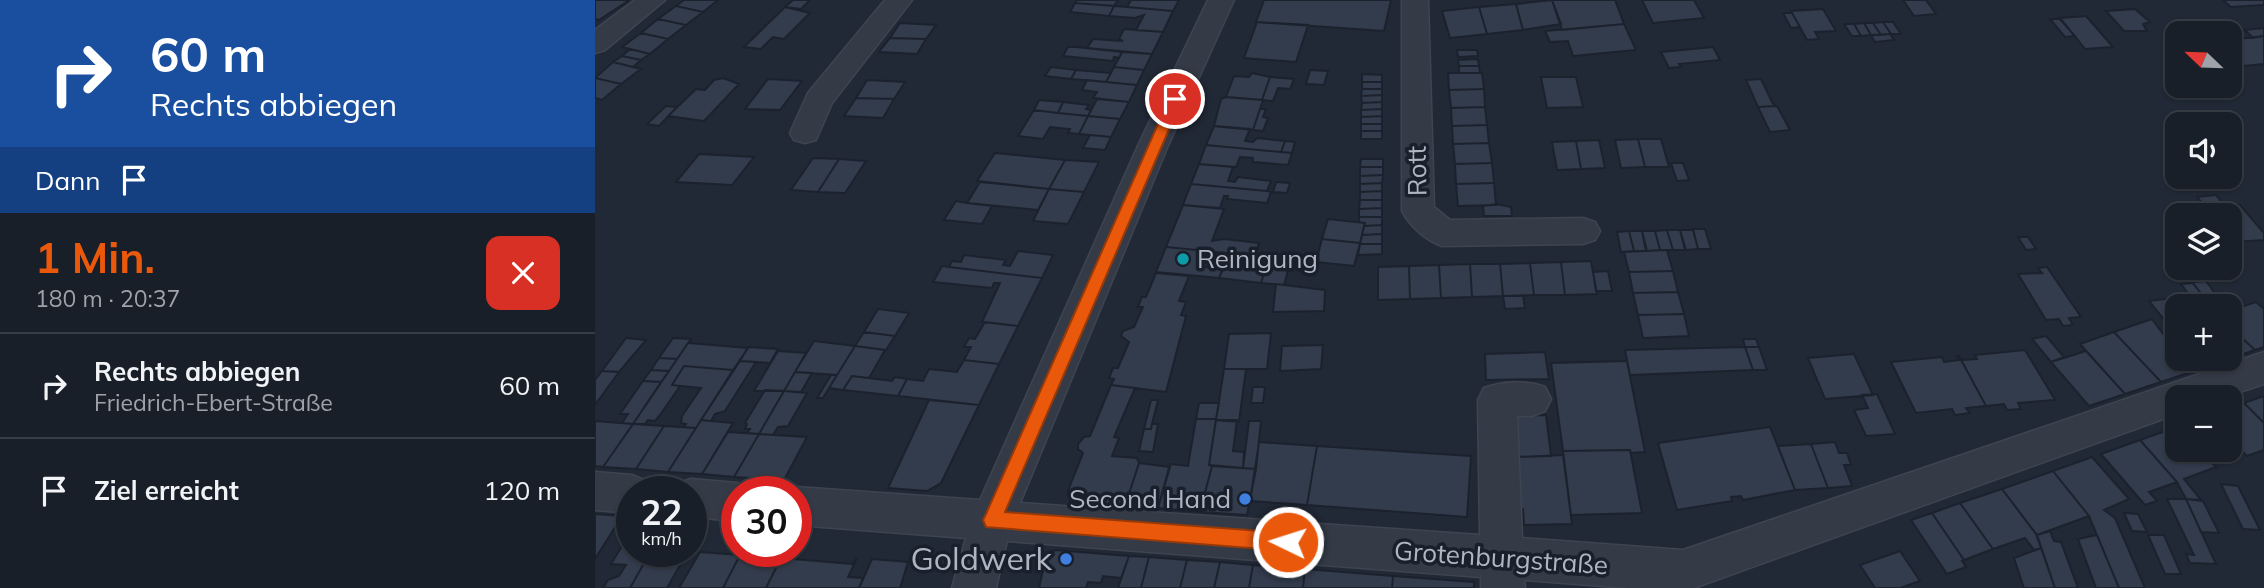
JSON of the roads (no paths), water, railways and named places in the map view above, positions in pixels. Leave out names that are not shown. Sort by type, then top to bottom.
[{"type":"street","points":[[595,44],[652,0]]},
{"type":"street","points":[[805,133],[818,100],[899,0]]},
{"type":"street","points":[[974,588],[992,520],[1152,148],[1221,0]]},
{"type":"street","name":"Rott","points":[[1415,0],[1418,211],[1443,233],[1583,231]]},
{"type":"street","name":"Grotenburgstraße","points":[[2215,385],[2264,368]]},
{"type":"street","points":[[1503,573],[1497,400],[1532,399]]},
{"type":"street","name":"Grotenburgstraße","points":[[812,507],[992,520],[1503,573],[1685,579],[2165,403]]},
{"type":"street","points":[[595,491],[616,493]]},
{"type":"place","name":"Reinigung","points":[[1183,259]]},
{"type":"place","name":"Second Hand","points":[[1245,499]]},
{"type":"place","name":"Goldwerk","points":[[1066,559]]}]
